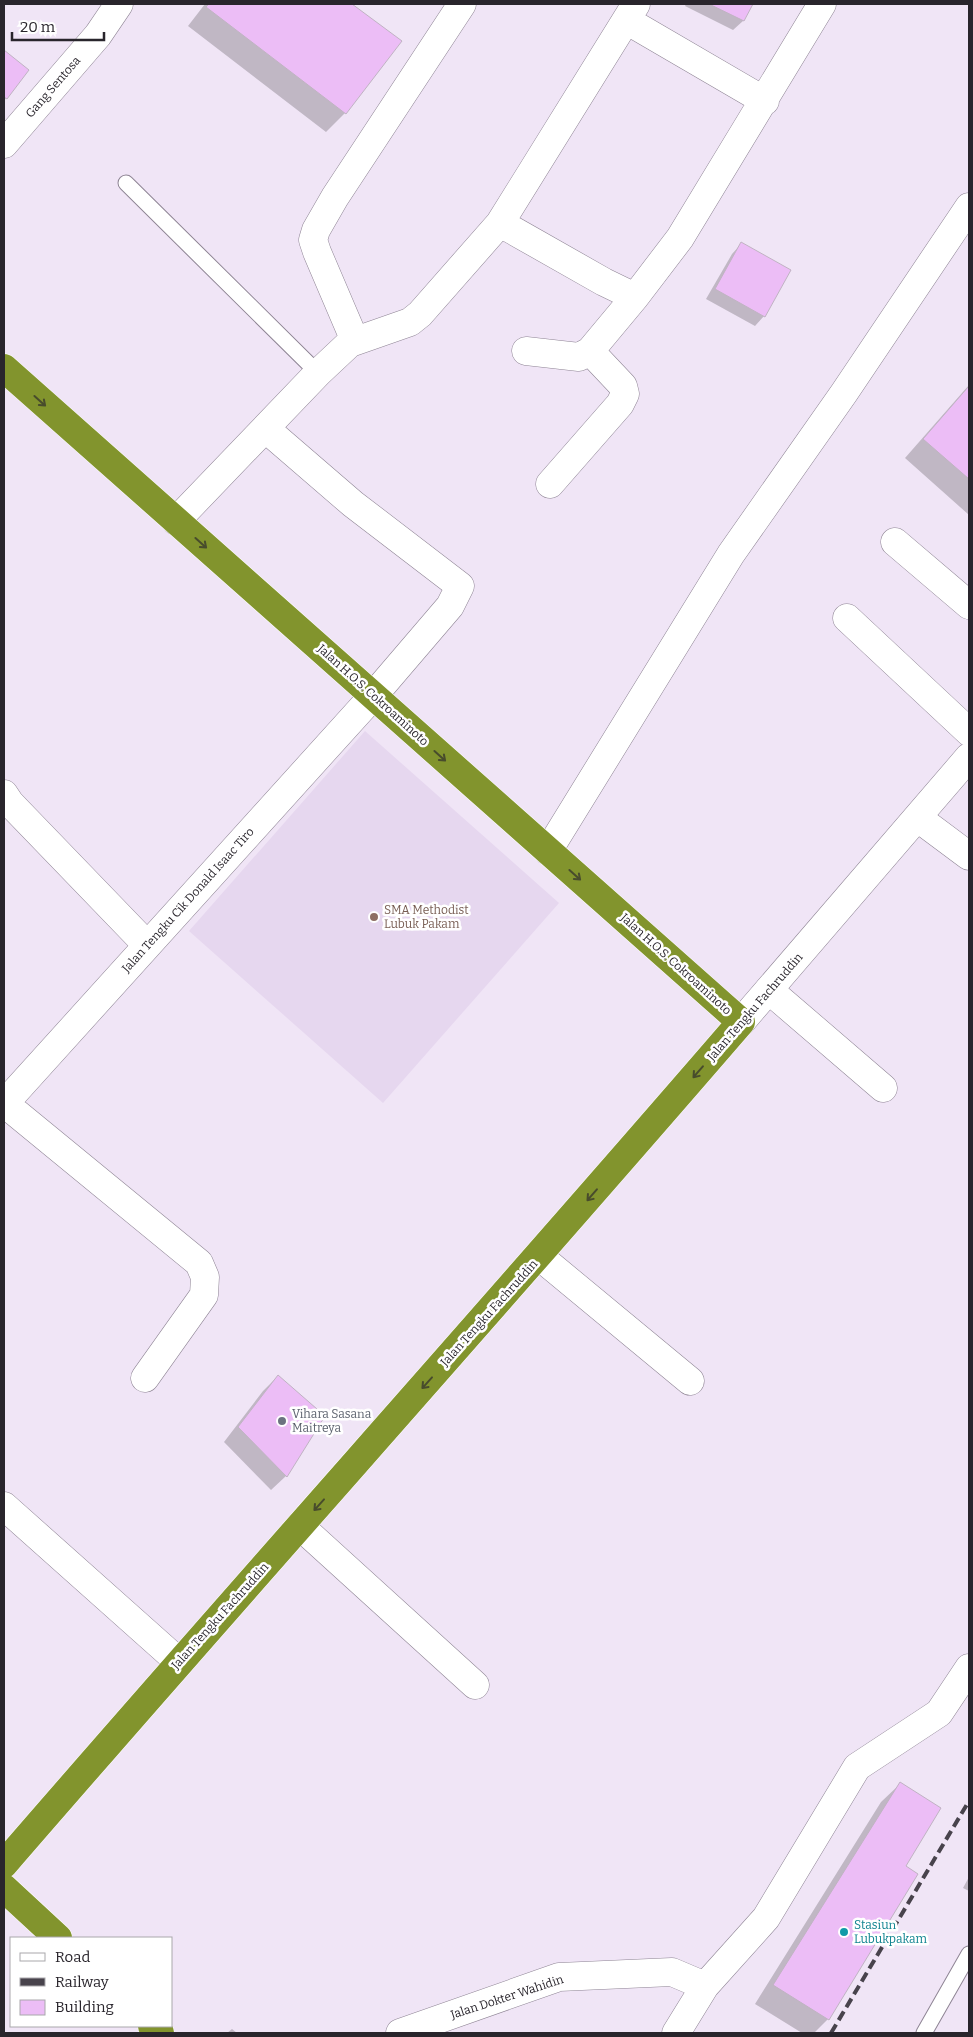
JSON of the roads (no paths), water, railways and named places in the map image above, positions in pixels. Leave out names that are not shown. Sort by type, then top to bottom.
[{"type":"highway","name":"Jalan H.O.S. Cokroaminoto","points":[[4,368],[741,1022]]},
{"type":"highway","name":"Jalan Tengku Fachruddin","points":[[4,1864],[179,1662],[539,1256],[741,1022]]},
{"type":"highway","points":[[4,1888],[57,1937]]},
{"type":"street","name":"Gang Sentosa","points":[[4,144],[98,34],[119,4]]},
{"type":"street","points":[[355,341],[317,252],[313,240],[316,230],[335,197],[462,4]]},
{"type":"street","points":[[526,351],[579,356],[590,351],[635,297],[680,238],[765,101],[822,4]]},
{"type":"street","points":[[176,522],[318,373],[350,343],[410,322],[416,318],[500,223],[631,12],[765,101]]},
{"type":"street","points":[[548,851],[731,554],[844,394],[969,207]]},
{"type":"street","points":[[500,223],[604,282],[635,297]]},
{"type":"street","points":[[550,484],[620,404],[625,394],[623,386],[590,351]]},
{"type":"street","name":"Jalan Tengku Cik Donald Isaac Tiro","points":[[4,1103],[373,696],[450,606],[460,586],[353,504],[266,429]]},
{"type":"street","points":[[895,542],[969,605]]},
{"type":"street","points":[[847,618],[969,732]]},
{"type":"street","name":"Jalan Tengku Fachruddin","points":[[741,1022],[969,757]]},
{"type":"street","points":[[4,794],[10,803],[147,945]]},
{"type":"street","points":[[918,818],[969,856]]},
{"type":"street","points":[[769,990],[883,1088]]},
{"type":"street","points":[[4,1103],[199,1263],[205,1277],[204,1294],[145,1378]]},
{"type":"street","points":[[539,1256],[690,1381]]},
{"type":"street","points":[[4,1506],[179,1662]]},
{"type":"street","points":[[300,1526],[475,1685]]},
{"type":"street","points":[[676,2033],[705,1986],[766,1918],[856,1767],[939,1712],[969,1668]]},
{"type":"street","name":"Jalan Dokter Wahidin","points":[[400,2033],[559,1978],[672,1972],[705,1986]]},
{"type":"lane","points":[[126,183],[318,373]]},
{"type":"lane","points":[[924,2033],[969,1954]]},
{"type":"railway","points":[[831,2033],[969,1801]]},
{"type":"place","name":"SMA Methodist Lubuk Pakam","points":[[374,917]]},
{"type":"place","name":"Vihara Sasana Maitreya","points":[[282,1421]]},
{"type":"place","name":"Stasiun Lubukpakam","points":[[844,1932]]}]
